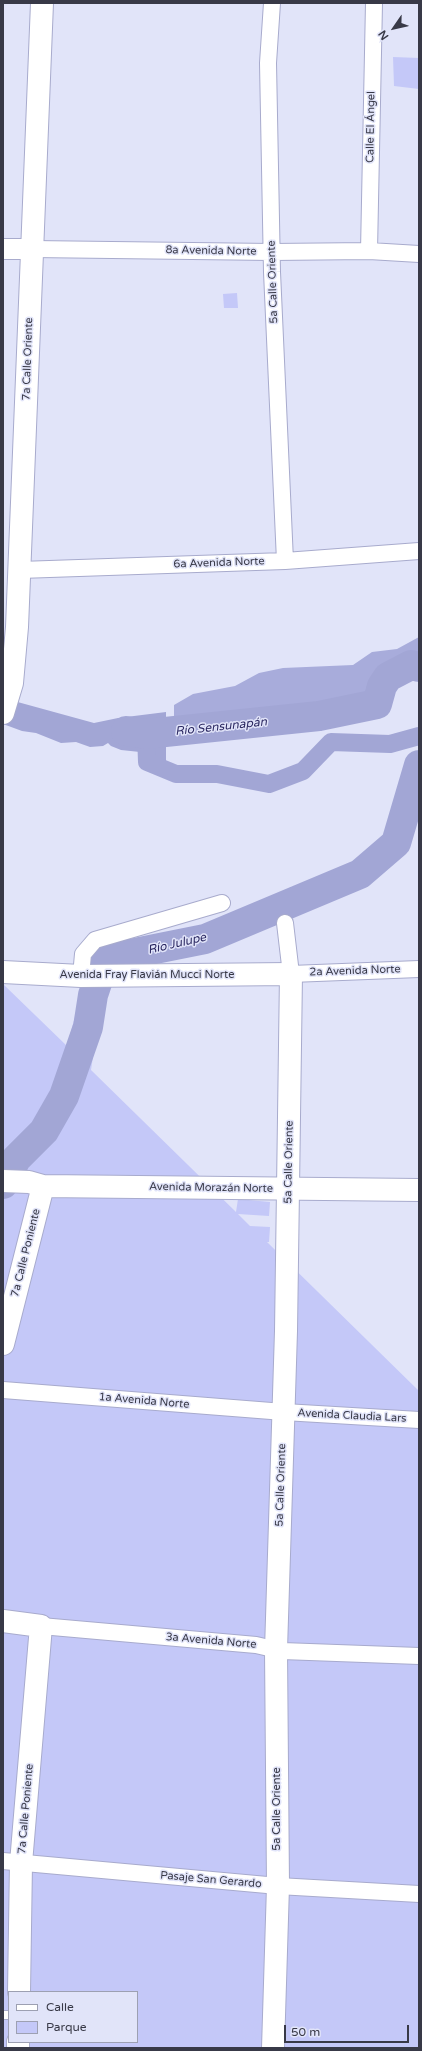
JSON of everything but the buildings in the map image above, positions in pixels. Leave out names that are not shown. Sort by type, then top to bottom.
[{"type":"main road","name":"7a Calle Oriente","points":[[3,713],[12,683],[16,646],[42,3]]},
{"type":"main road","name":"Avenida Fray Flavián Mucci Norte","points":[[3,972],[78,976],[291,974]]},
{"type":"main road","name":"5a Calle Oriente","points":[[273,2048],[278,1886],[276,1650],[284,1412],[289,1190],[291,974]]},
{"type":"main road","name":"Avenida Morazán Norte","points":[[3,1181],[36,1184],[289,1190],[419,1190]]},
{"type":"main road","name":"7a Calle Poniente","points":[[3,1344],[36,1184]]},
{"type":"main road","name":"3a Avenida Norte","points":[[3,1621],[41,1626]]},
{"type":"main road","name":"7a Calle Poniente","points":[[19,1991],[12,1862],[41,1626]]},
{"type":"street","name":"5a Calle Oriente","points":[[272,3],[268,63],[272,252],[286,560]]},
{"type":"street","name":"Calle El Ángel","points":[[369,251],[374,3]]},
{"type":"street","name":"8a Avenida Norte","points":[[3,249],[272,252],[369,251],[419,254]]},
{"type":"street","name":"6a Avenida Norte","points":[[20,570],[286,560],[419,551]]},
{"type":"street","points":[[78,976],[83,954],[95,940],[222,903]]},
{"type":"street","name":"5a Calle Oriente","points":[[285,923],[291,974]]},
{"type":"street","name":"2a Avenida Norte","points":[[291,974],[419,969]]},
{"type":"street","name":"1a Avenida Norte","points":[[3,1390],[284,1412]]},
{"type":"street","name":"Avenida Claudia Lars","points":[[284,1412],[419,1420]]},
{"type":"street","name":"3a Avenida Norte","points":[[41,1626],[256,1645],[276,1650],[419,1656]]},
{"type":"street","name":"Pasaje San Gerardo","points":[[12,1862],[278,1886],[419,1894]]},
{"type":"green space","points":[[393,57],[419,58],[419,89],[394,86]]},
{"type":"green space","points":[[237,293],[238,308],[224,308],[223,294]]},
{"type":"green space","points":[[3,984],[67,1046],[77,1009],[86,988],[103,990],[91,1070],[236,1212],[238,1199],[270,1202],[269,1216],[238,1214],[250,1226],[270,1227],[269,1242],[267,1242],[419,1391],[419,2048],[3,2048]]},
{"type":"shaded area","points":[[419,637],[419,656],[395,664],[377,678],[369,690],[358,699],[319,707],[186,727],[174,717],[174,705],[193,694],[235,686],[259,673],[283,668],[353,665],[372,652],[397,649]]},
{"type":"shaded area","points":[[3,698],[94,723],[118,718],[166,712],[166,764],[140,752],[121,750],[111,746],[108,743],[103,746],[90,747],[76,742],[61,743],[36,733],[22,731],[3,724]]},
{"type":"waterway","name":"Río Sensunapán","points":[[126,731],[146,734],[319,716],[377,704],[382,686],[388,677],[411,665],[419,667]]},
{"type":"waterway","points":[[146,734],[147,762],[176,774],[217,774],[269,784],[303,771],[331,742],[390,744],[419,736]]},
{"type":"waterway","name":"Río Julupe","points":[[3,1184],[16,1159],[44,1131],[64,1096],[88,1027],[93,995],[105,959],[205,939],[360,874],[396,843],[419,765]]}]
